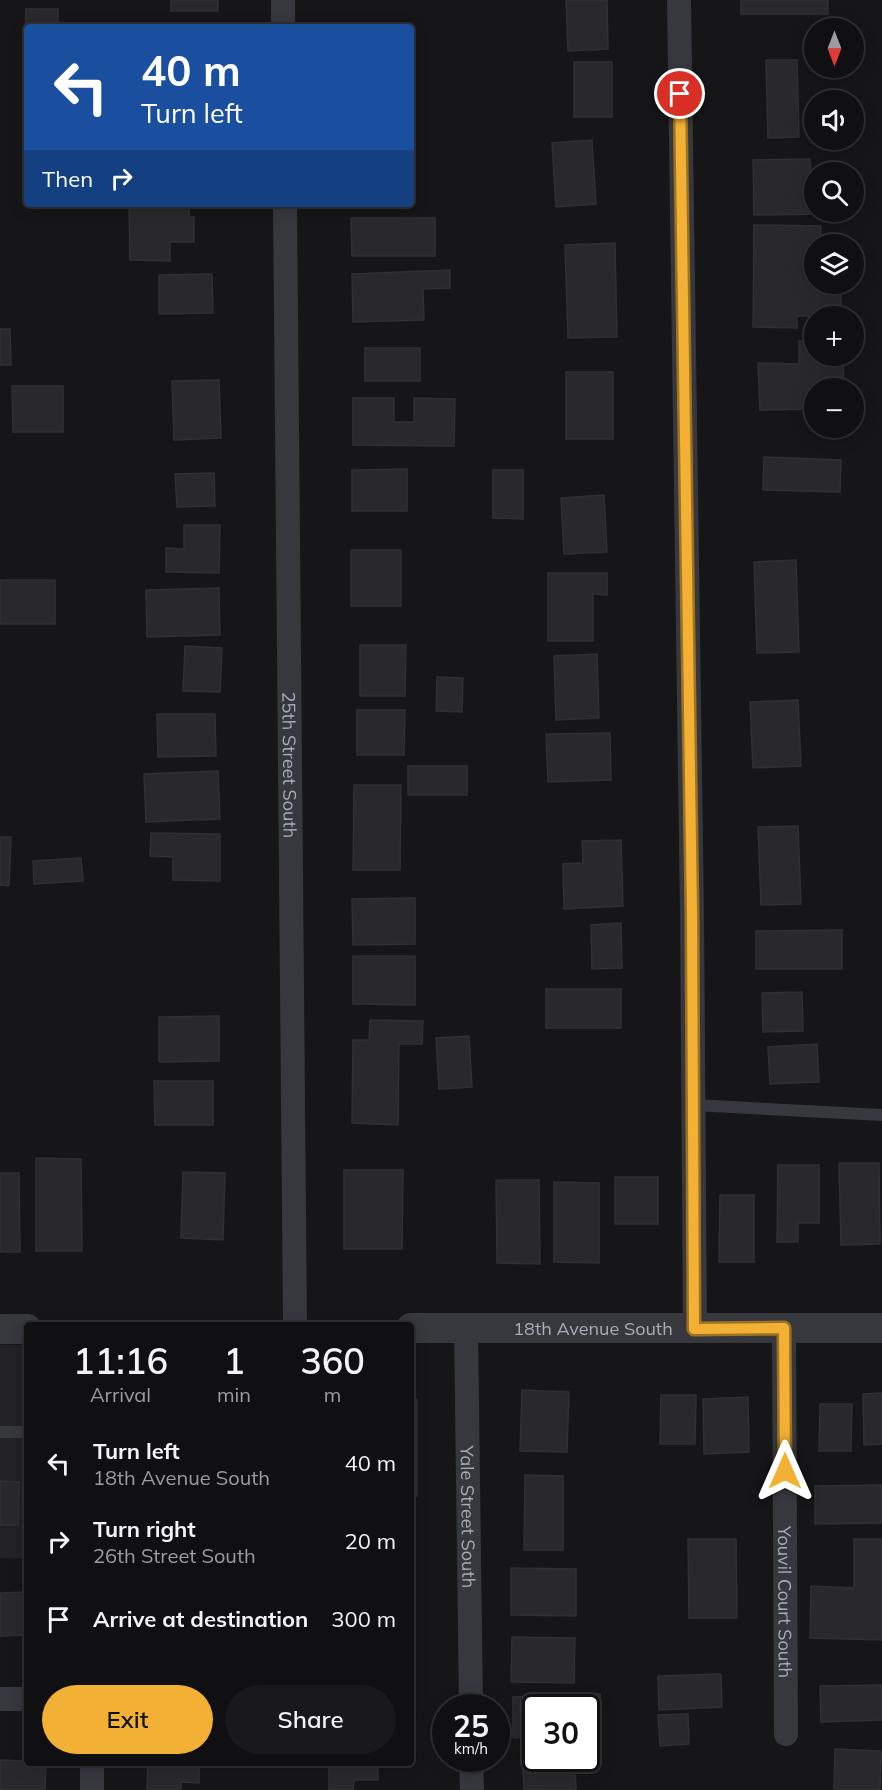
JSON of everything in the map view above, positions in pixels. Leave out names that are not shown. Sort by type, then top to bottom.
[{"type":"street","points":[[283,0],[283,24]]},
{"type":"street","points":[[679,0],[691,842],[694,1329]]},
{"type":"street","name":"25th Street South","points":[[285,207],[295,1322]]},
{"type":"street","name":"18th Avenue South","points":[[414,1328],[882,1328]]},
{"type":"street","name":"Yale Street South","points":[[466,1328],[471,1694]]},
{"type":"street","name":"Youvil Court South","points":[[784,1328],[786,1734]]},
{"type":"street","points":[[0,1329],[24,1329]]},
{"type":"street","points":[[0,1699],[24,1699]]},
{"type":"street","points":[[92,1766],[92,1790]]},
{"type":"street","points":[[471,1772],[472,1790]]},
{"type":"lane","points":[[693,1105],[882,1115]]},
{"type":"lane","points":[[0,1432],[24,1432]]},
{"type":"shaded area","points":[[0,1345],[24,1345],[24,1559],[0,1558]]},
{"type":"building","points":[[171,0],[218,0],[218,11],[171,11]]},
{"type":"building","points":[[566,0],[607,0],[608,49],[568,51]]},
{"type":"building","points":[[741,0],[828,0],[828,14],[741,14]]},
{"type":"building","points":[[26,9],[58,9],[58,24],[26,24]]},
{"type":"building","points":[[766,60],[797,60],[799,137],[768,138]]},
{"type":"building","points":[[574,62],[612,62],[612,117],[574,117]]},
{"type":"building","points":[[592,140],[596,204],[556,207],[552,143]]},
{"type":"building","points":[[810,159],[810,162],[804,162],[804,214],[754,215],[753,160]]},
{"type":"building","points":[[129,207],[189,207],[189,217],[194,217],[194,242],[170,242],[170,261],[130,260]]},
{"type":"building","points":[[351,218],[435,218],[435,256],[352,256]]},
{"type":"building","points":[[754,225],[821,226],[821,234],[804,234],[804,294],[841,294],[841,306],[804,306],[804,316],[797,316],[797,328],[753,327]]},
{"type":"building","points":[[615,243],[617,337],[568,338],[565,245]]},
{"type":"building","points":[[450,270],[450,288],[423,289],[424,320],[353,322],[352,274]]},
{"type":"building","points":[[212,274],[213,313],[159,314],[159,275]]},
{"type":"building","points":[[0,329],[10,329],[11,365],[0,365]]},
{"type":"building","points":[[799,341],[804,341],[804,366],[843,366],[844,378],[804,378],[804,409],[760,410],[758,363],[799,364]]},
{"type":"building","points":[[365,348],[420,348],[420,381],[365,381]]},
{"type":"building","points":[[566,372],[613,372],[613,439],[566,439]]},
{"type":"building","points":[[219,380],[221,438],[174,440],[172,381]]},
{"type":"building","points":[[12,386],[63,386],[63,432],[13,432]]},
{"type":"building","points":[[353,398],[394,398],[394,422],[414,422],[414,398],[455,399],[454,446],[353,445]]},
{"type":"building","points":[[764,457],[841,460],[840,492],[763,490]]},
{"type":"building","points":[[407,469],[407,511],[352,511],[352,470]]},
{"type":"building","points":[[493,470],[523,470],[523,519],[493,518]]},
{"type":"building","points":[[214,473],[215,506],[177,507],[175,474]]},
{"type":"building","points":[[604,495],[607,552],[564,554],[561,498]]},
{"type":"building","points":[[184,525],[220,525],[219,573],[166,572],[166,548],[184,549]]},
{"type":"building","points":[[351,550],[401,550],[401,606],[351,606]]},
{"type":"building","points":[[796,560],[799,652],[757,653],[754,562]]},
{"type":"building","points":[[548,573],[607,573],[607,595],[593,594],[593,641],[548,641]]},
{"type":"building","points":[[0,580],[55,580],[55,624],[0,624]]},
{"type":"building","points":[[219,588],[220,635],[147,637],[146,590]]},
{"type":"building","points":[[360,645],[406,645],[405,696],[360,696]]},
{"type":"building","points":[[185,646],[222,648],[220,692],[183,691]]},
{"type":"building","points":[[597,654],[599,718],[556,720],[554,656]]},
{"type":"building","points":[[437,677],[463,678],[462,712],[436,711]]},
{"type":"building","points":[[798,700],[801,766],[753,768],[750,702]]},
{"type":"building","points":[[357,710],[405,710],[404,755],[357,755]]},
{"type":"building","points":[[157,714],[215,714],[216,756],[158,757]]},
{"type":"building","points":[[610,733],[611,780],[548,782],[546,734]]},
{"type":"building","points":[[408,766],[467,766],[467,795],[408,795]]},
{"type":"building","points":[[218,771],[220,819],[146,822],[144,774]]},
{"type":"building","points":[[354,785],[401,785],[400,870],[353,870]]},
{"type":"building","points":[[798,826],[801,904],[761,905],[758,827]]},
{"type":"building","points":[[151,833],[220,834],[220,881],[173,880],[173,857],[150,856]]},
{"type":"building","points":[[0,837],[11,837],[9,886],[0,885]]},
{"type":"building","points":[[621,840],[623,906],[564,909],[563,864],[583,863],[582,841]]},
{"type":"building","points":[[81,858],[83,881],[34,884],[33,861]]},
{"type":"building","points":[[415,898],[415,944],[353,945],[352,899]]},
{"type":"building","points":[[621,923],[622,968],[592,969],[591,925]]},
{"type":"building","points":[[842,930],[842,969],[756,969],[756,931]]},
{"type":"building","points":[[353,956],[415,956],[415,1005],[353,1004]]},
{"type":"building","points":[[546,989],[621,989],[621,1028],[546,1028]]},
{"type":"building","points":[[802,992],[803,1031],[763,1032],[762,993]]},
{"type":"building","points":[[219,1016],[219,1061],[159,1062],[159,1017]]},
{"type":"building","points":[[370,1020],[423,1021],[422,1044],[399,1044],[398,1125],[352,1123],[353,1040],[369,1040]]},
{"type":"building","points":[[469,1036],[472,1087],[439,1089],[436,1038]]},
{"type":"building","points":[[817,1044],[819,1082],[770,1084],[768,1047]]},
{"type":"building","points":[[154,1081],[213,1081],[213,1125],[155,1125]]},
{"type":"building","points":[[36,1158],[81,1159],[82,1251],[36,1251]]},
{"type":"building","points":[[839,1163],[879,1163],[880,1244],[841,1245]]},
{"type":"building","points":[[778,1165],[819,1165],[819,1223],[798,1223],[798,1242],[777,1242]]},
{"type":"building","points":[[344,1170],[403,1170],[402,1249],[344,1249]]},
{"type":"building","points":[[183,1172],[225,1173],[223,1240],[181,1238]]},
{"type":"building","points":[[0,1173],[19,1173],[20,1252],[0,1252]]},
{"type":"building","points":[[615,1177],[658,1177],[658,1224],[615,1224]]},
{"type":"building","points":[[496,1180],[539,1180],[540,1264],[497,1263]]},
{"type":"building","points":[[554,1182],[599,1183],[599,1263],[554,1262]]},
{"type":"building","points":[[720,1195],[754,1195],[754,1262],[719,1262]]},
{"type":"building","points":[[522,1390],[569,1392],[567,1452],[520,1451]]},
{"type":"building","points":[[882,1393],[882,1444],[864,1445],[863,1394]]},
{"type":"building","points":[[661,1395],[696,1395],[695,1444],[660,1444]]},
{"type":"building","points":[[748,1397],[749,1452],[704,1454],[703,1399]]},
{"type":"building","points":[[414,1399],[417,1399],[417,1496],[414,1496]]},
{"type":"building","points":[[820,1404],[852,1404],[851,1451],[819,1451]]},
{"type":"building","points":[[525,1475],[563,1476],[563,1550],[524,1550]]},
{"type":"building","points":[[0,1481],[19,1482],[18,1525],[0,1525]]},
{"type":"building","points":[[882,1485],[882,1523],[815,1524],[815,1486]]},
{"type":"building","points":[[688,1539],[736,1539],[737,1618],[689,1618]]},
{"type":"building","points":[[854,1539],[882,1539],[882,1640],[810,1638],[811,1586],[854,1588]]},
{"type":"building","points":[[511,1568],[576,1569],[576,1616],[511,1615]]},
{"type":"building","points":[[24,1592],[24,1635],[0,1636],[0,1593]]},
{"type":"building","points":[[512,1637],[575,1638],[574,1683],[511,1682]]},
{"type":"building","points":[[721,1674],[722,1707],[659,1710],[658,1676]]},
{"type":"building","points":[[882,1685],[882,1720],[821,1722],[820,1686]]},
{"type":"building","points":[[513,1697],[522,1697],[522,1738],[513,1738]]},
{"type":"building","points":[[688,1714],[689,1744],[660,1746],[658,1715]]},
{"type":"building","points":[[835,1749],[881,1751],[880,1790],[834,1790]]},
{"type":"building","points":[[0,1760],[24,1761],[24,1766],[46,1766],[45,1790],[0,1790]]},
{"type":"building","points":[[148,1766],[199,1766],[199,1783],[181,1782],[181,1790],[147,1790]]},
{"type":"building","points":[[329,1766],[378,1766],[378,1780],[354,1780],[353,1790],[329,1790]]},
{"type":"building","points":[[523,1772],[575,1772],[576,1790],[524,1790]]},
{"type":"route","points":[[680,94],[692,913],[694,1329],[784,1328],[785,1471]]}]
